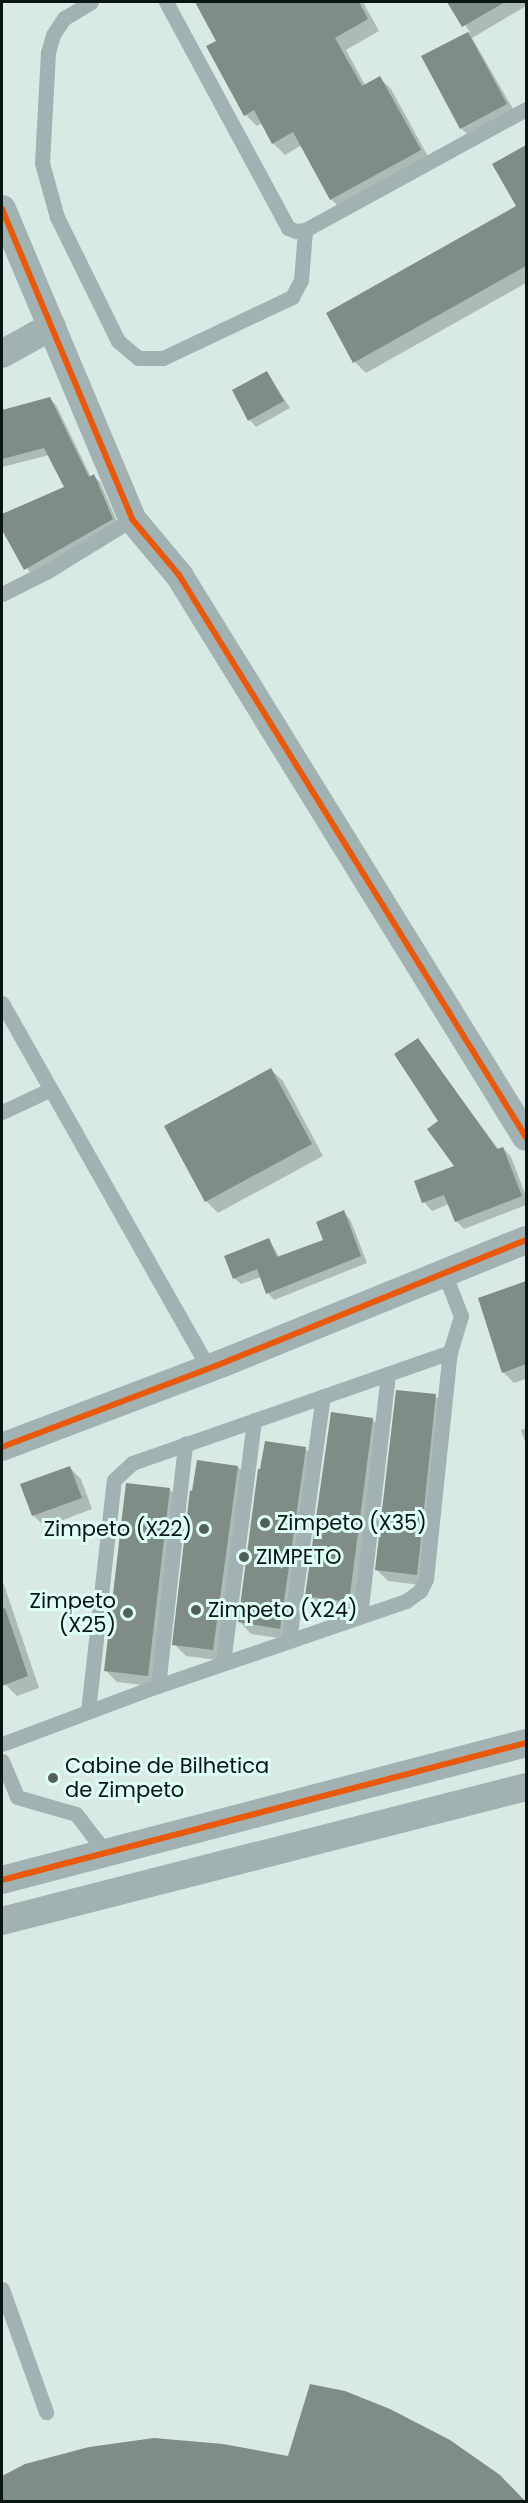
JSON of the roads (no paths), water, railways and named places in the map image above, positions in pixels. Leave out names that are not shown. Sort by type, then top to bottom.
[{"type":"street","points":[[2,209],[132,519],[179,575],[526,1137]]},
{"type":"street","points":[[2,354],[52,326]]},
{"type":"street","points":[[2,1447],[209,1369],[445,1275],[526,1240]]},
{"type":"street","points":[[2,1880],[526,1743]]},
{"type":"street","points":[[2,1921],[526,1787]]},
{"type":"lane","points":[[91,2],[64,18],[53,35],[48,52],[42,163],[57,217],[118,341],[138,358],[163,357],[292,297],[301,280],[305,230]]},
{"type":"lane","points":[[166,2],[288,228],[296,231],[305,230],[526,109]]},
{"type":"lane","points":[[2,594],[46,572],[132,519]]},
{"type":"lane","points":[[2,1003],[49,1090],[209,1369]]},
{"type":"lane","points":[[2,1112],[49,1090]]},
{"type":"lane","points":[[2,1744],[158,1686],[406,1601],[420,1591],[426,1579],[450,1352],[461,1316],[445,1275]]},
{"type":"lane","points":[[88,1711],[114,1480],[132,1463],[450,1352]]},
{"type":"lane","points":[[360,1616],[388,1374]]},
{"type":"lane","points":[[290,1640],[323,1396]]},
{"type":"lane","points":[[223,1664],[254,1420]]},
{"type":"lane","points":[[158,1686],[185,1444]]},
{"type":"lane","points":[[2,1761],[17,1797],[76,1814],[106,1853]]},
{"type":"lane","points":[[2,2289],[46,2412]]},
{"type":"place","name":"Zimpeto (X35)","points":[[265,1523]]},
{"type":"place","name":"Zimpeto (X22)","points":[[204,1529]]},
{"type":"place","name":"ZIMPETO","points":[[244,1557]]},
{"type":"place","name":"Zimpeto (X24)","points":[[196,1610]]},
{"type":"place","name":"Zimpeto (X25)","points":[[128,1613]]},
{"type":"place","name":"Cabine de Bilhetica de Zimpeto","points":[[53,1778]]}]
